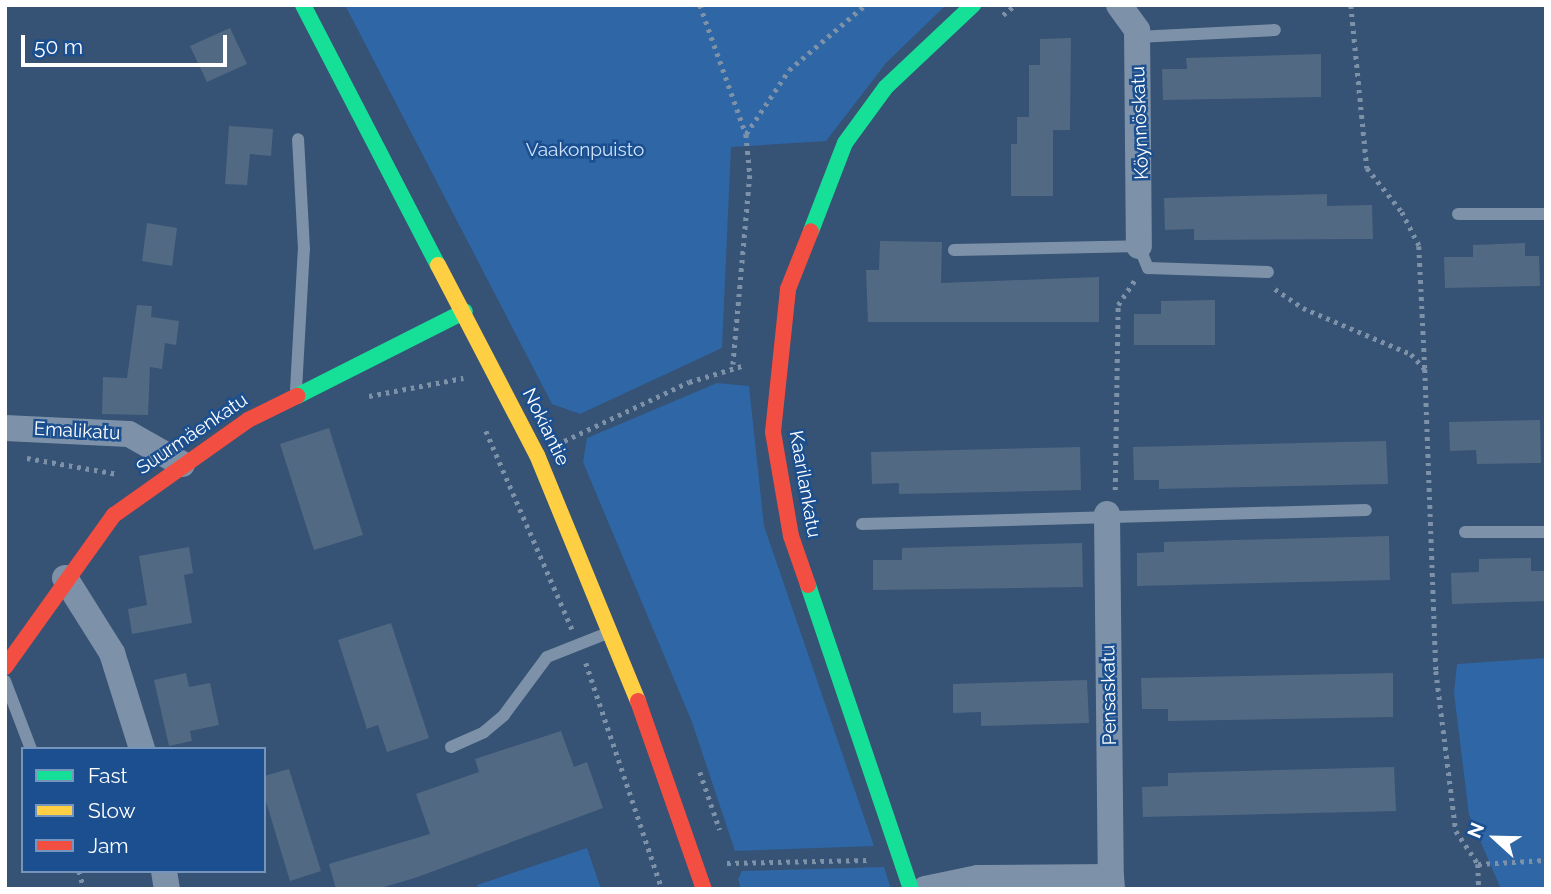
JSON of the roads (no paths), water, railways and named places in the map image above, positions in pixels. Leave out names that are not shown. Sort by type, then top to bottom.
[{"type":"street","name":"Nokiantie","points":[[303,5],[466,311],[613,631],[704,889]]},
{"type":"street","name":"Kaarilankatu","points":[[911,889],[791,536],[773,432],[775,368],[788,289],[845,143],[886,87],[974,5]]},
{"type":"street","name":"Köynnöskatu","points":[[1119,5],[1137,37],[1139,246]]},
{"type":"street","name":"Suurmäenkatu","points":[[5,667],[104,524],[150,487],[295,394],[466,311]]},
{"type":"street","name":"Emalikatu","points":[[5,428],[129,434],[182,464]]},
{"type":"street","name":"Pensaskatu","points":[[1107,514],[1111,883]]},
{"type":"street","points":[[65,578],[112,653],[141,747]]},
{"type":"street","points":[[925,889],[995,878],[1111,883]]},
{"type":"lane","points":[[1137,37],[1275,30]]},
{"type":"lane","points":[[295,394],[304,249],[298,139]]},
{"type":"lane","points":[[1458,214],[1546,214]]},
{"type":"lane","points":[[954,250],[1139,246],[1148,268],[1268,272]]},
{"type":"lane","points":[[862,524],[1107,514],[1366,510]]},
{"type":"lane","points":[[1465,532],[1546,532]]},
{"type":"lane","points":[[451,747],[484,732],[547,657],[613,631]]},
{"type":"lane","points":[[5,681],[30,747]]},
{"type":"park label","name":"Vaakonpuisto","points":[[585,150]]}]
